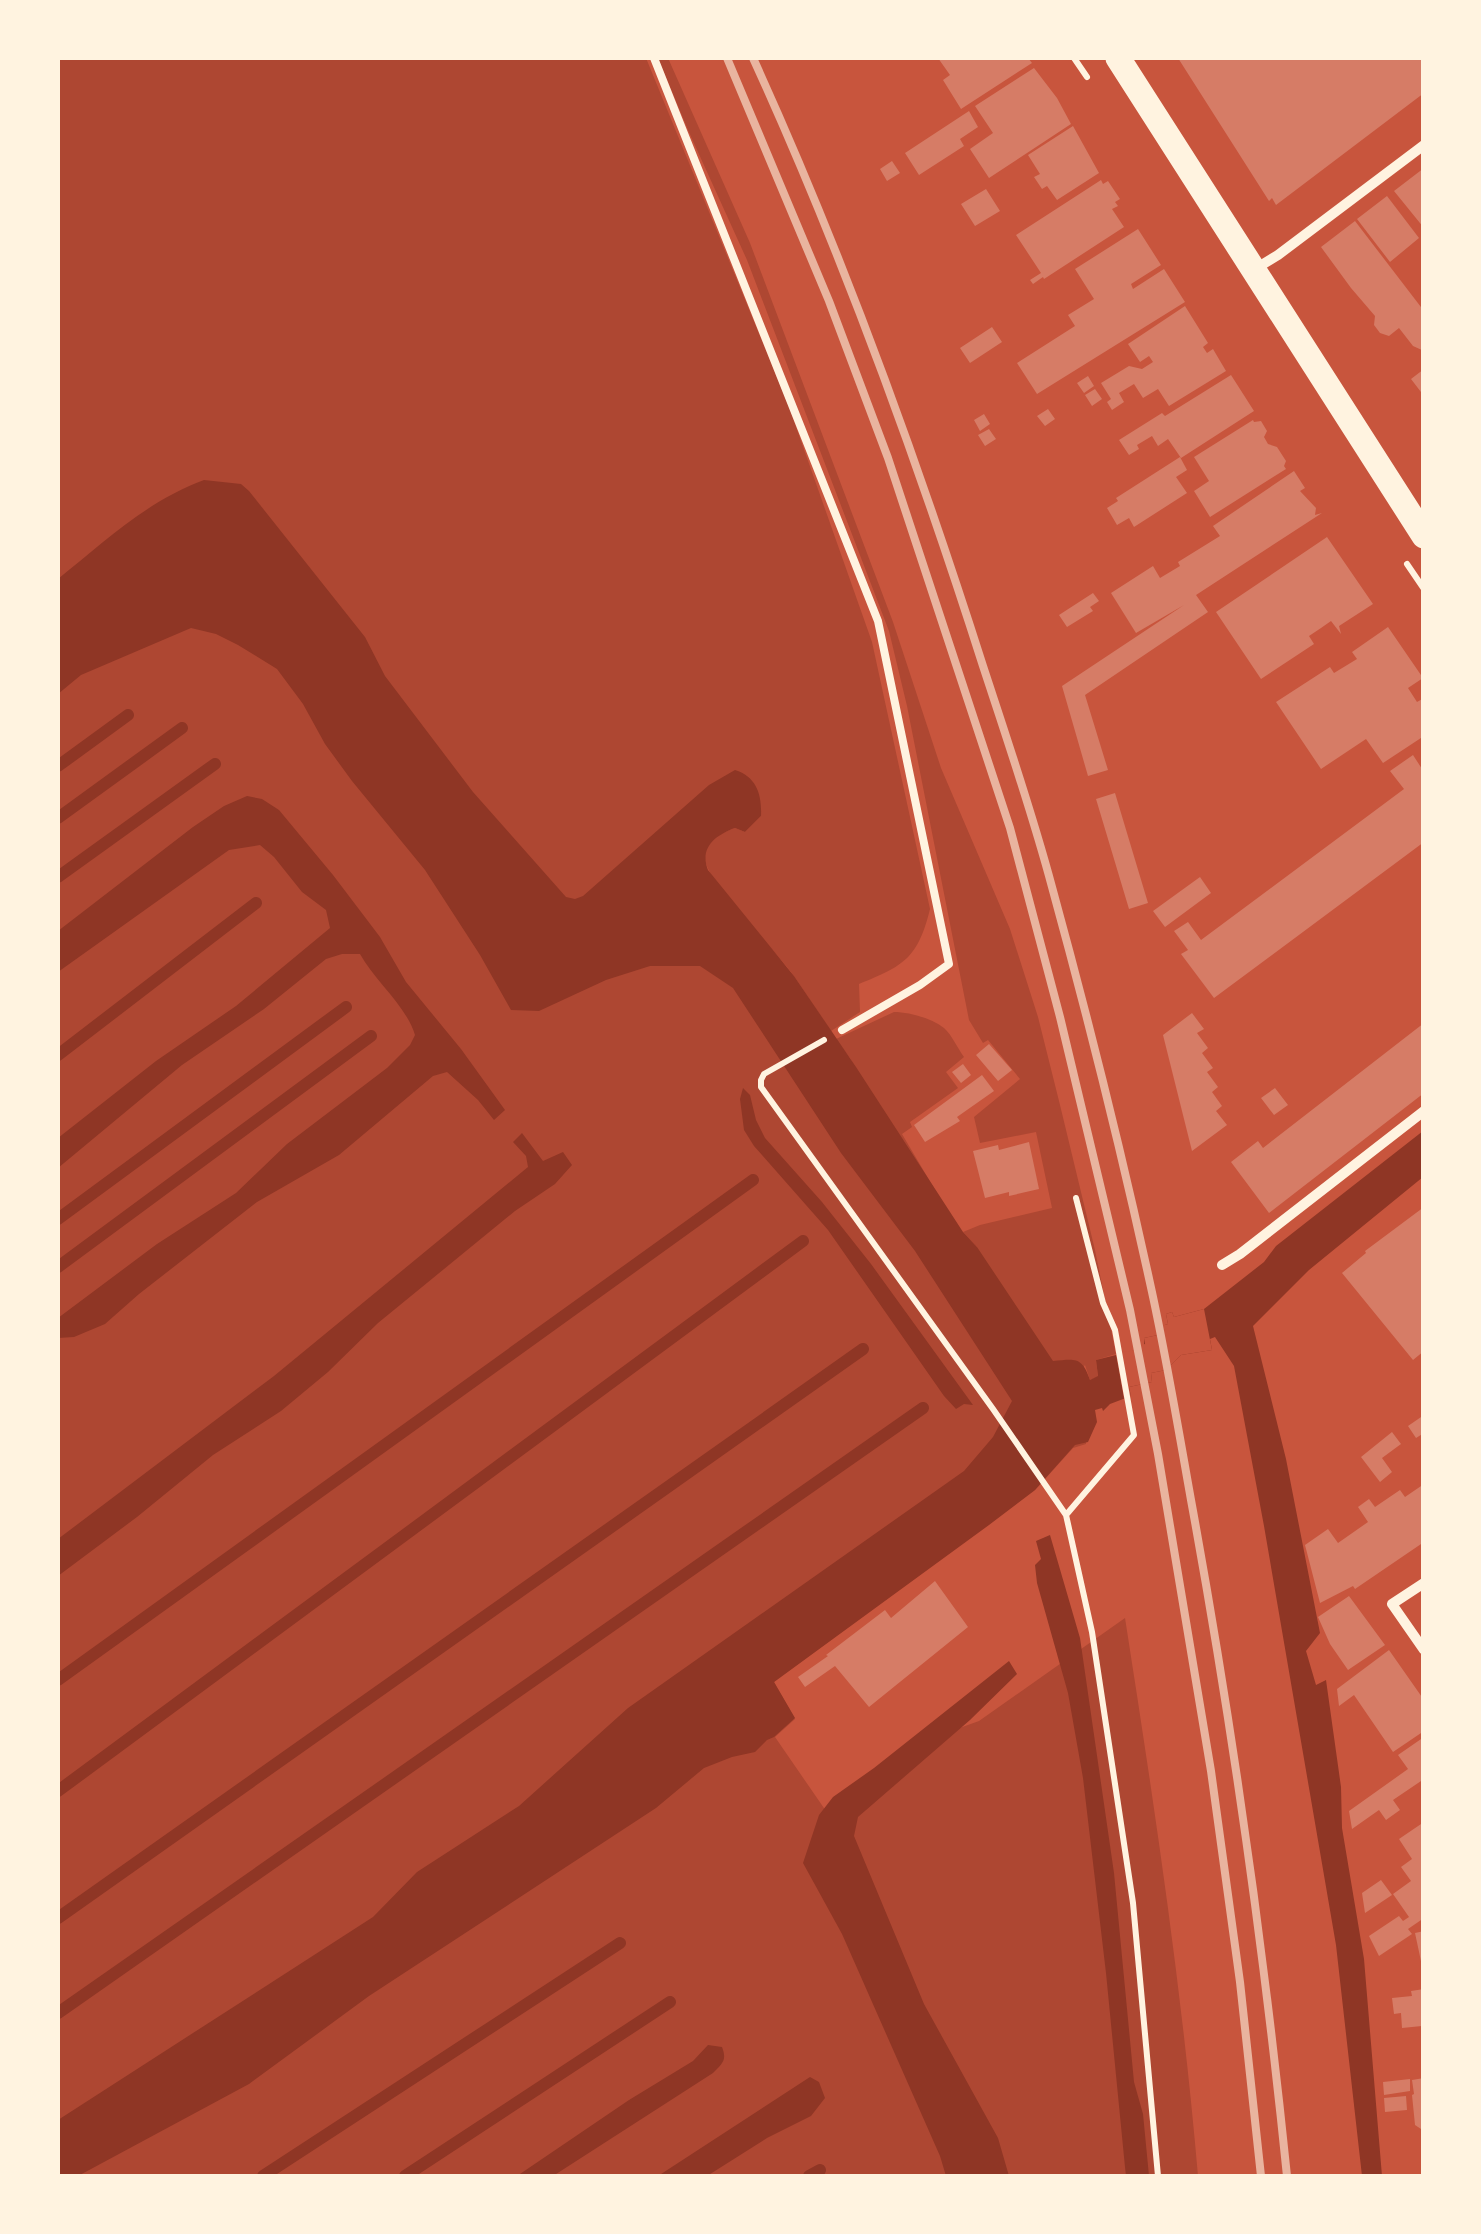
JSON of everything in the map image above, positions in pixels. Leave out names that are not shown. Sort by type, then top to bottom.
[{"type":"main road","points":[[1118,58],[1424,536]]},
{"type":"street","points":[[1253,271],[1424,145]]},
{"type":"street","points":[[1222,1265],[1424,1111]]},
{"type":"street","points":[[1424,1583],[1392,1604],[1424,1650]]},
{"type":"lane","points":[[654,58],[878,622],[950,964],[842,1030]]},
{"type":"path","points":[[842,1030],[775,1066],[764,1074],[760,1087],[1066,1515],[1092,1632],[1133,1903],[1158,2176]]},
{"type":"path","points":[[1066,1515],[1134,1435],[1115,1330],[1103,1303],[1076,1198]]},
{"type":"shaded area","points":[[58,58],[646,58],[789,407],[872,642],[930,909],[914,950],[887,972],[859,984],[860,1012],[831,1031],[791,972],[717,884],[705,859],[707,847],[714,839],[735,828],[745,832],[761,816],[611,872],[852,1061],[836,1039],[894,1012],[913,1014],[947,1031],[964,1057],[946,1072],[958,1088],[910,1122],[912,1127],[902,1134],[971,1251],[977,1247],[963,1232],[1052,1208],[1036,1132],[980,1143],[974,1117],[1020,1079],[988,1040],[983,1043],[969,1020],[889,631],[747,260],[658,58],[668,58],[750,243],[893,622],[941,768],[1010,929],[1060,1105],[1116,1354],[1096,1360],[1098,1377],[1090,1380],[1085,1365],[1082,1369],[1086,1444],[1073,1448],[1035,1490],[774,1682],[795,1719],[775,1737],[837,1827],[954,1730],[979,1721],[1125,1618],[1176,1966],[1198,2176],[58,2176]]},
{"type":"shaded area","points":[[204,480],[241,484],[249,491],[365,637],[385,676],[473,792],[566,897],[583,896],[709,785],[735,770],[753,782],[759,794],[761,816],[745,832],[735,828],[711,843],[706,855],[708,870],[794,976],[1053,1361],[1077,1361],[1090,1380],[1098,1376],[1096,1360],[1144,1345],[1144,1338],[1166,1329],[1166,1314],[1172,1312],[1174,1317],[1204,1309],[1264,1262],[1276,1246],[1423,1131],[1423,1177],[1309,1270],[1253,1326],[1286,1459],[1320,1633],[1306,1651],[1316,1685],[1326,1680],[1341,1787],[1342,1828],[1364,1959],[1382,2176],[1362,2176],[1336,1945],[1264,1526],[1234,1366],[1215,1337],[1210,1339],[1212,1350],[1181,1355],[1171,1369],[1151,1373],[1152,1382],[1129,1387],[1131,1396],[1103,1411],[1095,1410],[1097,1422],[1088,1442],[1075,1445],[1035,1490],[774,1682],[795,1718],[755,1752],[704,1768],[656,1808],[369,1996],[249,2084],[78,2176],[58,2176],[58,2120],[373,1917],[417,1872],[519,1806],[628,1708],[964,1471],[993,1437],[1012,1401],[915,1251],[841,1153],[733,988],[700,966],[650,966],[606,980],[539,1011],[511,1010],[425,870],[352,781],[277,669],[216,634],[191,628],[81,675],[58,694],[58,579],[145,511]]},
{"type":"shaded area","points":[[247,796],[262,799],[279,810],[333,875],[380,937],[406,982],[505,1110],[494,1120],[447,1072],[433,1076],[339,1155],[257,1202],[105,1324],[74,1337],[58,1338],[58,1318],[157,1244],[236,1193],[287,1144],[387,1068],[415,1035],[405,1014],[360,954],[326,959],[264,1009],[182,1065],[58,1168],[58,1138],[156,1061],[236,1006],[330,928],[326,910],[302,892],[260,845],[229,850],[58,972],[58,931],[193,827]]},
{"type":"shaded area","points":[[743,1088],[750,1095],[765,1138],[871,1264],[973,1405],[964,1404],[956,1409],[944,1396],[828,1230],[754,1146],[744,1130],[740,1099]]},
{"type":"shaded area","points":[[522,1133],[543,1161],[563,1152],[572,1165],[555,1184],[515,1211],[378,1323],[281,1411],[213,1455],[58,1576],[58,1539],[274,1376],[528,1167],[526,1156],[513,1142]]},
{"type":"shaded area","points":[[1050,1535],[1080,1638],[1114,1873],[1134,2082],[1143,2114],[1149,2176],[1126,2176],[1083,1778],[1068,1693],[1037,1583],[1035,1565],[1041,1559],[1036,1541]]},
{"type":"shaded area","points":[[1009,1661],[1017,1674],[858,1817],[854,1836],[924,2004],[998,2138],[1009,2176],[946,2176],[842,1934],[803,1863],[819,1815],[833,1797]]},
{"type":"shaded area","points":[[708,2045],[722,2047],[724,2055],[713,2073],[553,2176],[517,2176],[693,2061]]},
{"type":"shaded area","points":[[810,2077],[819,2082],[825,2098],[811,2116],[707,2176],[658,2176]]},
{"type":"pier","points":[[1204,1309],[1212,1350],[1181,1355],[1171,1369],[1151,1373],[1152,1382],[1129,1387],[1132,1401],[1125,1404],[1115,1349],[1136,1350],[1145,1344],[1144,1338],[1165,1329],[1166,1314],[1172,1312],[1174,1317]]},
{"type":"building","points":[[938,58],[1028,58],[1032,63],[961,109],[943,80],[950,75]]},
{"type":"building","points":[[1178,58],[1424,58],[1424,93],[1276,205],[1272,198],[1269,201]]},
{"type":"building","points":[[1034,68],[1071,124],[989,178],[970,149],[993,133],[975,106]]},
{"type":"building","points":[[969,111],[978,127],[960,139],[964,146],[919,175],[905,153]]},
{"type":"building","points":[[1073,126],[1099,173],[1057,200],[1034,177],[1040,174],[1028,155]]},
{"type":"building","points":[[892,161],[900,173],[887,181],[880,169]]},
{"type":"building","points":[[1424,168],[1424,228],[1394,191]]},
{"type":"building","points":[[1101,180],[1103,184],[1108,181],[1120,199],[1112,209],[1124,227],[1033,284],[1030,280],[1041,273],[1016,235]]},
{"type":"building","points":[[986,189],[1000,211],[975,226],[961,204]]},
{"type":"building","points":[[1387,196],[1419,238],[1390,262],[1357,219]]},
{"type":"building","points":[[1355,221],[1424,311],[1424,351],[1413,346],[1399,328],[1389,336],[1380,333],[1374,325],[1375,316],[1321,247]]},
{"type":"building","points":[[1138,229],[1161,265],[1131,284],[1133,289],[1164,269],[1185,302],[1037,394],[1017,363],[1075,326],[1068,315],[1094,299],[1075,269]]},
{"type":"building","points":[[1185,306],[1208,343],[1203,347],[1207,353],[1213,349],[1226,371],[1169,406],[1158,389],[1143,398],[1134,384],[1119,393],[1124,402],[1112,410],[1107,402],[1111,399],[1101,383],[1129,366],[1142,369],[1153,362],[1149,356],[1140,362],[1128,344]]},
{"type":"building","points":[[992,327],[1002,342],[970,363],[960,348]]},
{"type":"building","points":[[1424,369],[1424,396],[1411,379]]},
{"type":"building","points":[[1231,375],[1254,411],[1181,458],[1168,439],[1158,446],[1152,436],[1129,455],[1119,440]]},
{"type":"building","points":[[1088,376],[1094,386],[1084,393],[1077,383]]},
{"type":"building","points":[[1095,389],[1102,399],[1092,406],[1085,395]]},
{"type":"building","points":[[1048,409],[1055,419],[1045,426],[1037,416]]},
{"type":"building","points":[[984,414],[990,424],[980,431],[974,420]]},
{"type":"building","points":[[1253,420],[1261,421],[1267,431],[1264,437],[1268,444],[1277,447],[1286,461],[1286,469],[1210,517],[1194,491],[1209,481],[1194,457]]},
{"type":"building","points":[[989,429],[996,439],[985,446],[978,435]]},
{"type":"building","points":[[1180,457],[1187,470],[1176,477],[1187,493],[1134,527],[1129,518],[1117,525],[1107,508],[1118,501],[1116,498]]},
{"type":"building","points":[[1294,471],[1305,488],[1300,491],[1316,508],[1315,515],[1322,513],[1196,595],[1208,612],[1085,695],[1108,770],[1088,776],[1062,686],[1184,605],[1136,633],[1111,593],[1153,566],[1160,578],[1180,566],[1178,562],[1220,536],[1213,526]]},
{"type":"building","points":[[1327,537],[1373,604],[1339,626],[1341,634],[1331,621],[1309,636],[1314,644],[1261,679],[1216,612]]},
{"type":"building","points":[[1093,593],[1099,601],[1090,607],[1093,611],[1067,627],[1059,615]]},
{"type":"building","points":[[1388,627],[1423,678],[1408,688],[1417,702],[1424,698],[1424,736],[1383,763],[1366,739],[1321,769],[1276,702],[1330,667],[1334,673],[1357,659],[1352,652]]},
{"type":"building","points":[[1413,755],[1424,772],[1424,842],[1214,998],[1181,954],[1188,950],[1174,931],[1188,922],[1201,940],[1404,789],[1390,771]]},
{"type":"building","points":[[1115,793],[1148,903],[1129,909],[1096,799]]},
{"type":"building","points":[[1200,877],[1211,893],[1165,927],[1153,911]]},
{"type":"building","points":[[1192,1013],[1204,1029],[1197,1033],[1208,1048],[1202,1053],[1213,1068],[1207,1072],[1218,1087],[1212,1092],[1222,1106],[1216,1111],[1227,1125],[1192,1151],[1163,1035]]},
{"type":"building","points":[[1424,1023],[1424,1093],[1269,1213],[1231,1162],[1258,1141],[1263,1148]]},
{"type":"building","points":[[989,1044],[1012,1070],[998,1081],[976,1055]]},
{"type":"building","points":[[963,1064],[971,1075],[961,1083],[952,1072]]},
{"type":"building","points":[[982,1075],[994,1091],[957,1117],[960,1121],[925,1142],[914,1125]]},
{"type":"building","points":[[1275,1088],[1288,1105],[1274,1115],[1261,1098]]},
{"type":"building","points":[[1029,1142],[1039,1189],[985,1198],[973,1151],[998,1145],[999,1150]]},
{"type":"building","points":[[1424,1207],[1424,1351],[1413,1360],[1342,1273]]},
{"type":"building","points":[[1424,1415],[1424,1433],[1416,1438],[1408,1426]]},
{"type":"building","points":[[1392,1432],[1401,1444],[1382,1458],[1392,1472],[1380,1482],[1361,1457]]},
{"type":"building","points":[[1424,1484],[1424,1542],[1355,1589],[1353,1586],[1320,1603],[1305,1545],[1328,1529],[1338,1543],[1368,1522],[1358,1507],[1369,1499],[1375,1507],[1400,1490],[1405,1497]]},
{"type":"building","points":[[935,1581],[968,1627],[869,1707],[835,1666],[805,1687],[798,1677],[885,1610],[891,1618]]},
{"type":"building","points":[[1349,1596],[1385,1645],[1348,1670],[1318,1617]]},
{"type":"building","points":[[1389,1650],[1424,1700],[1424,1731],[1393,1752],[1354,1695],[1339,1706],[1337,1689]]},
{"type":"building","points":[[1424,1737],[1424,1779],[1393,1800],[1400,1810],[1386,1820],[1379,1810],[1352,1829],[1349,1811],[1408,1769],[1398,1755]]},
{"type":"building","points":[[1424,1822],[1424,1918],[1408,1929],[1412,1934],[1379,1956],[1369,1936],[1399,1916],[1403,1921],[1409,1917],[1393,1894],[1411,1881],[1401,1867],[1412,1859],[1399,1839]]},
{"type":"building","points":[[1381,1880],[1392,1895],[1365,1913],[1362,1893]]},
{"type":"building","points":[[1424,1931],[1424,1965],[1422,1966],[1415,1933]]},
{"type":"building","points":[[1424,1989],[1422,2026],[1402,2028],[1401,2013],[1394,2014],[1392,1998],[1412,1996],[1411,1991]]},
{"type":"building","points":[[1424,2078],[1424,2131],[1415,2125],[1412,2080]]},
{"type":"building","points":[[1410,2079],[1410,2091],[1384,2095],[1383,2082]]},
{"type":"building","points":[[1406,2096],[1407,2110],[1385,2112],[1384,2098]]},
{"type":"waterway","points":[[58,766],[128,715]]},
{"type":"waterway","points":[[58,818],[182,728]]},
{"type":"waterway","points":[[58,877],[215,764]]},
{"type":"waterway","points":[[58,1055],[256,903]]},
{"type":"waterway","points":[[58,1219],[346,1007]]},
{"type":"waterway","points":[[58,1267],[371,1036]]},
{"type":"waterway","points":[[58,1680],[753,1180]]},
{"type":"waterway","points":[[58,1791],[803,1241]]},
{"type":"waterway","points":[[58,1918],[863,1349]]},
{"type":"waterway","points":[[58,2013],[923,1408]]},
{"type":"waterway","points":[[263,2176],[620,1943]]},
{"type":"waterway","points":[[405,2176],[670,2002]]},
{"type":"waterway","points":[[809,2176],[820,2170]]},
{"type":"railway","points":[[727,58],[829,301],[888,458],[1010,828],[1060,1017],[1130,1310],[1158,1454],[1211,1771],[1261,2176]]},
{"type":"railway","points":[[753,58],[848,282],[932,511],[1036,831],[1091,1035],[1156,1310],[1206,1584],[1246,1837],[1287,2176]]}]
